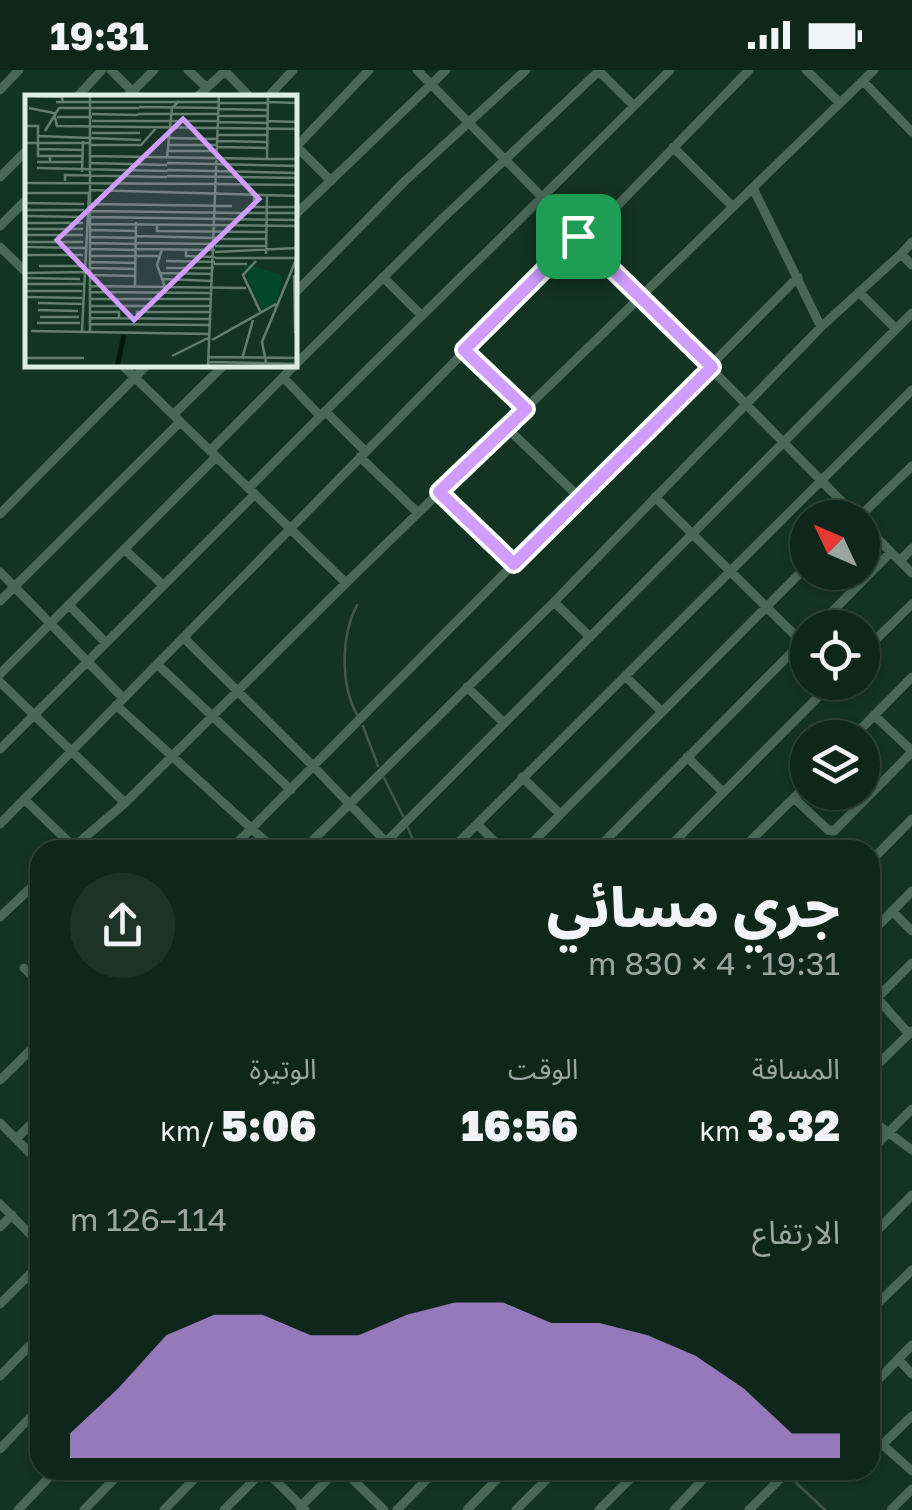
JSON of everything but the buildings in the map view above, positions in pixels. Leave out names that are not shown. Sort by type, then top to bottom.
[{"type":"street","points":[[0,90],[20,70]]},
{"type":"street","points":[[79,95],[102,70]]},
{"type":"street","points":[[111,70],[129,94],[154,70]]},
{"type":"street","points":[[188,70],[206,87]]},
{"type":"street","points":[[199,95],[225,70],[248,95]]},
{"type":"street","points":[[270,95],[293,70]]},
{"type":"street","points":[[298,145],[369,70]]},
{"type":"street","points":[[417,70],[858,518],[911,469]]},
{"type":"street","points":[[298,213],[446,70]]},
{"type":"street","points":[[298,290],[526,70]]},
{"type":"street","points":[[0,749],[164,585],[420,315],[670,70]]},
{"type":"street","points":[[0,824],[464,350],[749,70]]},
{"type":"street","points":[[806,70],[840,103]]},
{"type":"street","points":[[82,840],[125,804],[346,582],[874,70]]},
{"type":"street","points":[[298,362],[600,71],[634,106]]},
{"type":"street","points":[[864,81],[912,132]]},
{"type":"street","points":[[673,147],[732,206]]},
{"type":"street","points":[[298,149],[331,181]]},
{"type":"street","points":[[0,177],[25,152]]},
{"type":"street","points":[[752,188],[821,327]]},
{"type":"street","points":[[0,226],[25,201]]},
{"type":"street","points":[[312,840],[554,602],[821,327],[912,242]]},
{"type":"street","points":[[0,247],[25,270]]},
{"type":"street","points":[[901,254],[912,265]]},
{"type":"street","points":[[383,277],[420,315]]},
{"type":"street","points":[[240,840],[798,277]]},
{"type":"street","points":[[860,292],[896,329]]},
{"type":"street","points":[[388,840],[912,313]]},
{"type":"street","points":[[464,350],[526,409]]},
{"type":"street","points":[[125,368],[346,582]]},
{"type":"street","points":[[0,514],[144,368]]},
{"type":"street","points":[[0,601],[221,368]]},
{"type":"street","points":[[0,674],[124,550],[292,368]]},
{"type":"street","points":[[283,376],[418,513]]},
{"type":"street","points":[[462,840],[912,390]]},
{"type":"street","points":[[506,427],[579,498]]},
{"type":"street","points":[[439,492],[514,564]]},
{"type":"street","points":[[655,497],[790,628]]},
{"type":"street","points":[[880,541],[912,573]]},
{"type":"street","points":[[900,561],[912,548]]},
{"type":"street","points":[[124,550],[164,585]]},
{"type":"street","points":[[834,610],[891,552]]},
{"type":"street","points":[[0,572],[171,756],[266,840]]},
{"type":"street","points":[[534,840],[790,583]]},
{"type":"street","points":[[554,602],[590,636]]},
{"type":"street","points":[[880,635],[912,604]]},
{"type":"street","points":[[69,605],[106,643]]},
{"type":"street","points":[[184,638],[314,766],[377,840]]},
{"type":"street","points":[[605,840],[790,658]]},
{"type":"street","points":[[158,664],[290,790]]},
{"type":"street","points":[[625,676],[661,711]]},
{"type":"street","points":[[869,720],[912,677]]},
{"type":"street","points":[[0,682],[125,804]]},
{"type":"street","points":[[467,687],[504,723]]},
{"type":"street","points":[[676,840],[815,700]]},
{"type":"street","points":[[874,715],[912,752],[880,784]]},
{"type":"street","points":[[688,757],[723,792]]},
{"type":"street","points":[[522,777],[560,814]]},
{"type":"street","points":[[24,800],[64,840]]},
{"type":"street","points":[[751,840],[790,802]]},
{"type":"street","points":[[807,810],[830,831],[852,810]]},
{"type":"street","points":[[880,852],[912,819]]},
{"type":"street","points":[[477,824],[493,840]]},
{"type":"street","points":[[0,917],[30,888]]},
{"type":"street","points":[[880,924],[912,891]]},
{"type":"street","points":[[892,912],[912,931]]},
{"type":"street","points":[[880,990],[912,963]]},
{"type":"street","points":[[24,968],[30,974]]},
{"type":"street","points":[[880,1004],[911,1032],[880,1062]]},
{"type":"street","points":[[0,1080],[30,1051]]},
{"type":"street","points":[[880,1141],[912,1109]]},
{"type":"street","points":[[0,1123],[30,1153]]},
{"type":"street","points":[[16,1140],[30,1125]]},
{"type":"street","points":[[880,1125],[912,1150]]},
{"type":"street","points":[[880,1227],[912,1195]]},
{"type":"street","points":[[0,1204],[30,1234]]},
{"type":"street","points":[[0,1227],[12,1215]]},
{"type":"street","points":[[0,1304],[30,1274]]},
{"type":"street","points":[[880,1302],[910,1276]]},
{"type":"street","points":[[880,1378],[912,1344]]},
{"type":"street","points":[[0,1376],[30,1345]]},
{"type":"street","points":[[898,1359],[912,1374]]},
{"type":"street","points":[[912,1416],[884,1443],[912,1471]]},
{"type":"street","points":[[0,1449],[30,1418]]},
{"type":"street","points":[[18,1510],[46,1480]]},
{"type":"street","points":[[84,1510],[114,1480]]},
{"type":"street","points":[[164,1510],[193,1480]]},
{"type":"street","points":[[224,1510],[254,1480]]},
{"type":"street","points":[[273,1480],[301,1509],[337,1480]]},
{"type":"street","points":[[355,1480],[384,1510]]},
{"type":"street","points":[[397,1510],[426,1480]]},
{"type":"street","points":[[467,1510],[496,1480]]},
{"type":"street","points":[[516,1510],[546,1480]]},
{"type":"street","points":[[600,1510],[630,1480]]},
{"type":"street","points":[[674,1510],[700,1480]]},
{"type":"street","points":[[749,1510],[779,1480]]},
{"type":"street","points":[[891,1510],[912,1488]]},
{"type":"street","points":[[368,1510],[376,1502]]},
{"type":"waterway","points":[[357,605],[345,645],[345,674],[357,715]]},
{"type":"waterway","points":[[363,726],[378,766]]},
{"type":"waterway","points":[[384,778],[403,816]]},
{"type":"waterway","points":[[408,828],[413,840]]},
{"type":"waterway","points":[[793,1480],[825,1510]]},
{"type":"route","points":[[578,236],[712,367],[514,564],[439,492],[526,409],[464,350],[578,236]]}]
